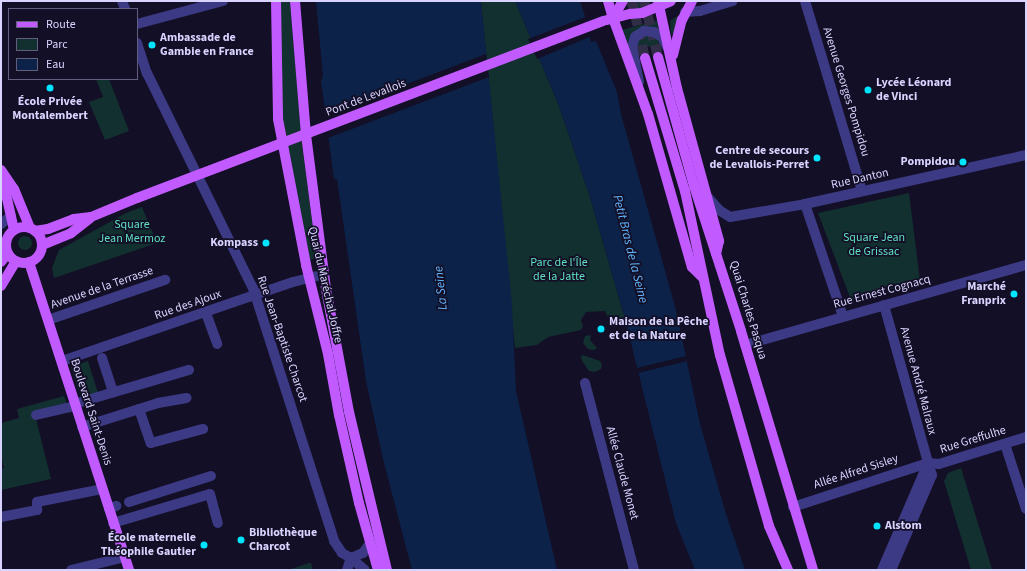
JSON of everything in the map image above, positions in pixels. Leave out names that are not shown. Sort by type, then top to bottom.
[{"type":"main road","name":"Quai du Maréchal Joffre","points":[[276,1],[278,119],[310,279],[328,354],[339,415],[359,503],[378,570]]},
{"type":"main road","name":"Quai du Maréchal Joffre","points":[[295,1],[306,135],[324,274],[349,412],[387,570]]},
{"type":"main road","points":[[608,1],[608,19],[639,86],[692,267],[703,278]]},
{"type":"main road","points":[[608,19],[623,1]]},
{"type":"main road","name":"Pont de Levallois","points":[[91,217],[137,198],[608,19],[642,13],[659,4],[671,1]]},
{"type":"main road","points":[[671,57],[685,12],[692,1]]},
{"type":"main road","points":[[659,4],[671,57],[719,241],[716,254]]},
{"type":"main road","name":"Quai Charles Pasqua","points":[[658,57],[694,186],[745,345],[812,570]]},
{"type":"main road","points":[[646,58],[685,190],[720,355],[769,526],[788,570]]},
{"type":"main road","points":[[1,171],[14,230]]},
{"type":"main road","points":[[1,171],[14,188],[33,229],[39,235],[42,245],[39,255],[29,262],[8,254]]},
{"type":"main road","points":[[1,286],[8,254],[6,242],[14,230],[25,227],[33,229],[48,229],[74,219],[91,217]]},
{"type":"main road","points":[[42,245],[71,233],[91,217]]},
{"type":"main road","points":[[1,262],[8,254]]},
{"type":"main road","name":"Boulevard Saint-Denis","points":[[29,262],[62,361],[67,391],[75,405],[102,489],[113,508],[114,523],[129,570]]},
{"type":"street","points":[[138,24],[223,1]]},
{"type":"street","points":[[685,12],[700,11],[733,1]]},
{"type":"street","name":"Avenue Georges Pompidou","points":[[805,1],[862,191]]},
{"type":"street","points":[[639,86],[632,47],[634,40],[638,35],[647,31],[657,33],[664,40],[671,57]]},
{"type":"street","name":"Rue Jean-Baptiste Charcot","points":[[138,46],[147,73],[255,295],[334,541],[342,553],[351,558],[365,570]]},
{"type":"street","name":"Rue Danton","points":[[706,195],[719,210],[730,217],[805,204],[1026,156]]},
{"type":"street","points":[[805,204],[843,316]]},
{"type":"street","points":[[1,224],[11,216]]},
{"type":"street","name":"Rue Ernest Cognacq","points":[[745,345],[1026,265]]},
{"type":"street","name":"Rue des Ajoux","points":[[62,361],[255,295],[324,274]]},
{"type":"street","name":"Avenue de la Terrasse","points":[[48,320],[165,280]]},
{"type":"street","name":"Avenue André Malraux","points":[[884,305],[932,475],[892,570]]},
{"type":"street","points":[[206,313],[217,344]]},
{"type":"street","points":[[102,358],[113,392]]},
{"type":"street","points":[[36,415],[75,405],[113,392],[189,370]]},
{"type":"street","name":"Allée Claude Monet","points":[[585,383],[634,570]]},
{"type":"street","points":[[82,427],[140,409],[187,398]]},
{"type":"street","points":[[140,409],[151,443],[203,429]]},
{"type":"street","name":"Rue Greffulhe","points":[[928,463],[939,464],[1026,437]]},
{"type":"street","points":[[1005,444],[1026,510]]},
{"type":"street","points":[[882,570],[928,463]]},
{"type":"street","name":"Allée Alfred Sisley","points":[[793,507],[928,463]]},
{"type":"street","points":[[129,502],[211,476]]},
{"type":"street","points":[[1,517],[37,510],[37,502],[102,489]]},
{"type":"street","points":[[114,523],[210,494],[218,523]]},
{"type":"street","points":[[347,570],[351,558],[363,554],[370,542]]},
{"type":"street","points":[[71,570],[125,557]]},
{"type":"green space","points":[[279,1],[290,1],[302,145],[317,258],[310,260],[282,118]]},
{"type":"green space","name":"Parc de l'Île de la Jatte","points":[[481,1],[515,1],[559,106],[590,197],[625,319],[611,323],[605,311],[586,312],[581,320],[583,326],[581,330],[548,337],[537,345],[515,348]]},
{"type":"green space","points":[[628,1],[649,1],[645,7],[638,9],[627,7]]},
{"type":"green space","points":[[679,15],[674,33],[671,34],[670,21]]},
{"type":"green space","points":[[658,20],[659,30],[652,27],[628,45],[622,30]]},
{"type":"green space","points":[[642,36],[654,36],[661,44],[662,50],[650,46],[641,50],[639,57],[636,43]]},
{"type":"green space","points":[[96,80],[109,80],[129,131],[105,140],[89,102],[103,97]]},
{"type":"green space","name":"Square Jean de Grissac","points":[[909,193],[920,281],[851,300],[818,213]]},
{"type":"green space","name":"Square Jean Mermoz","points":[[142,207],[157,243],[54,278],[52,268],[59,250],[126,213]]},
{"type":"green space","points":[[25,236],[30,238],[32,243],[30,248],[25,250],[20,248],[18,243],[20,238]]},
{"type":"green space","points":[[591,335],[590,340],[597,348],[594,350],[588,349],[583,343],[585,336]]},
{"type":"green space","points":[[583,355],[600,361],[602,365],[601,369],[595,372],[589,371],[582,361],[581,356]]},
{"type":"green space","points":[[88,361],[98,393],[81,398],[71,367]]},
{"type":"green space","points":[[64,396],[67,404],[36,419],[51,479],[1,490],[1,469],[4,468],[1,457],[1,423],[19,418],[17,409]]},
{"type":"green space","points":[[961,468],[992,569],[989,570],[971,570],[944,481],[948,473]]},
{"type":"green space","points":[[311,563],[313,570],[288,570]]},
{"type":"water","name":"La Seine","points":[[316,1],[481,1],[512,304],[516,391],[557,570],[412,570],[383,459],[366,381],[337,179],[334,179],[321,81],[323,76]]},
{"type":"water","name":"Petit Bras de la Seine","points":[[515,1],[580,1],[591,42],[596,41],[617,92],[621,114],[676,310],[700,424],[726,514],[745,570],[695,570],[676,523],[625,319],[590,197],[559,106]]},
{"type":"pier","points":[[588,16],[592,36],[537,59],[528,39]]},
{"type":"pier","points":[[486,54],[489,77],[328,138],[325,115]]},
{"type":"pier","points":[[686,356],[687,361],[638,373],[637,368]]},
{"type":"tunnel","points":[[632,1],[645,58]]},
{"type":"tunnel","points":[[644,1],[658,57]]},
{"type":"place","name":"Ambassade de Gambie en France","points":[[152,45]]},
{"type":"place","name":"École Privée Montalembert","points":[[50,88]]},
{"type":"place","name":"Lycée Léonard de Vinci","points":[[868,90]]},
{"type":"place","name":"Centre de secours de Levallois-Perret","points":[[817,158]]},
{"type":"place","name":"Pompidou","points":[[963,162]]},
{"type":"place","name":"Kompass","points":[[266,243]]},
{"type":"place","name":"Marché Franprix","points":[[1014,294]]},
{"type":"place","name":"Maison de la Pêche et de la Nature","points":[[601,329]]},
{"type":"place","name":"Alstom","points":[[877,526]]},
{"type":"place","name":"Bibliothèque Charcot","points":[[241,540]]},
{"type":"place","name":"École maternelle Théophile Gautier","points":[[204,545]]}]
